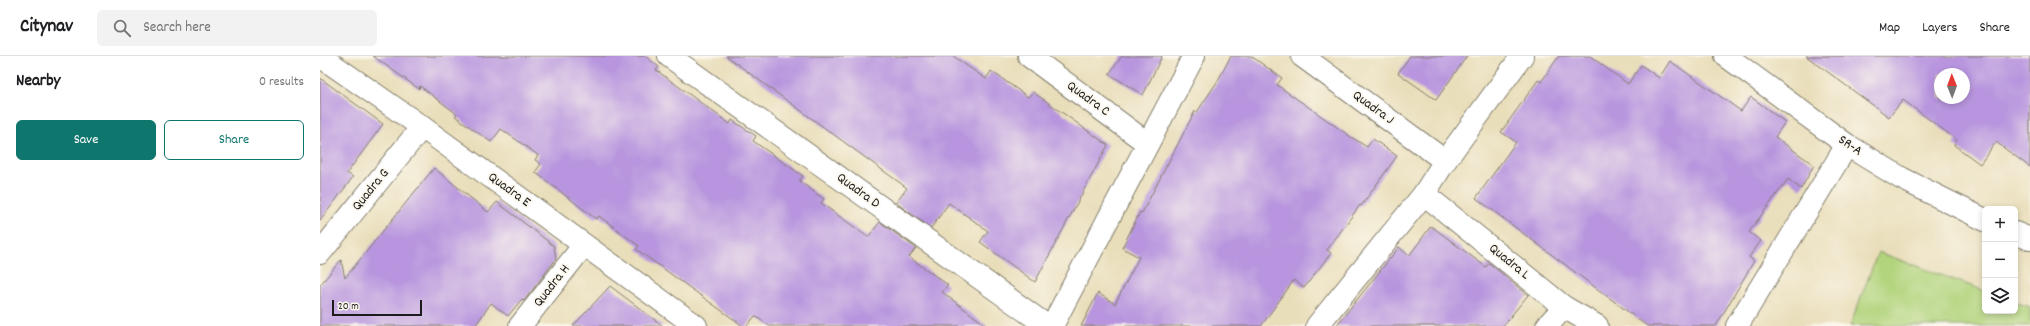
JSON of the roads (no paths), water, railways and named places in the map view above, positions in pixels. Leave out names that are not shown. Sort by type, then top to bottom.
[{"type":"street","name":"Quadra E","points":[[320,56],[422,127],[696,326]]},
{"type":"street","name":"Quadra D","points":[[669,56],[1047,326]]},
{"type":"street","name":"Quadra C","points":[[1028,56],[1147,143]]},
{"type":"street","points":[[1052,326],[1194,56]]},
{"type":"street","name":"Quadra J","points":[[1302,56],[1445,161]]},
{"type":"street","points":[[1317,326],[1424,194],[1445,161],[1522,56]]},
{"type":"street","name":"SR-A","points":[[1726,56],[1846,145],[1901,178],[1982,218]]},
{"type":"street","name":"Quadra G","points":[[320,253],[422,127]]},
{"type":"street","points":[[1738,326],[1846,145]]},
{"type":"street","name":"Quadra L","points":[[1424,194],[1564,306],[1597,326]]},
{"type":"street","points":[[2018,234],[2030,239]]},
{"type":"street","name":"Quadra H","points":[[520,326],[584,245]]},
{"type":"street","points":[[1547,326],[1564,306]]}]
